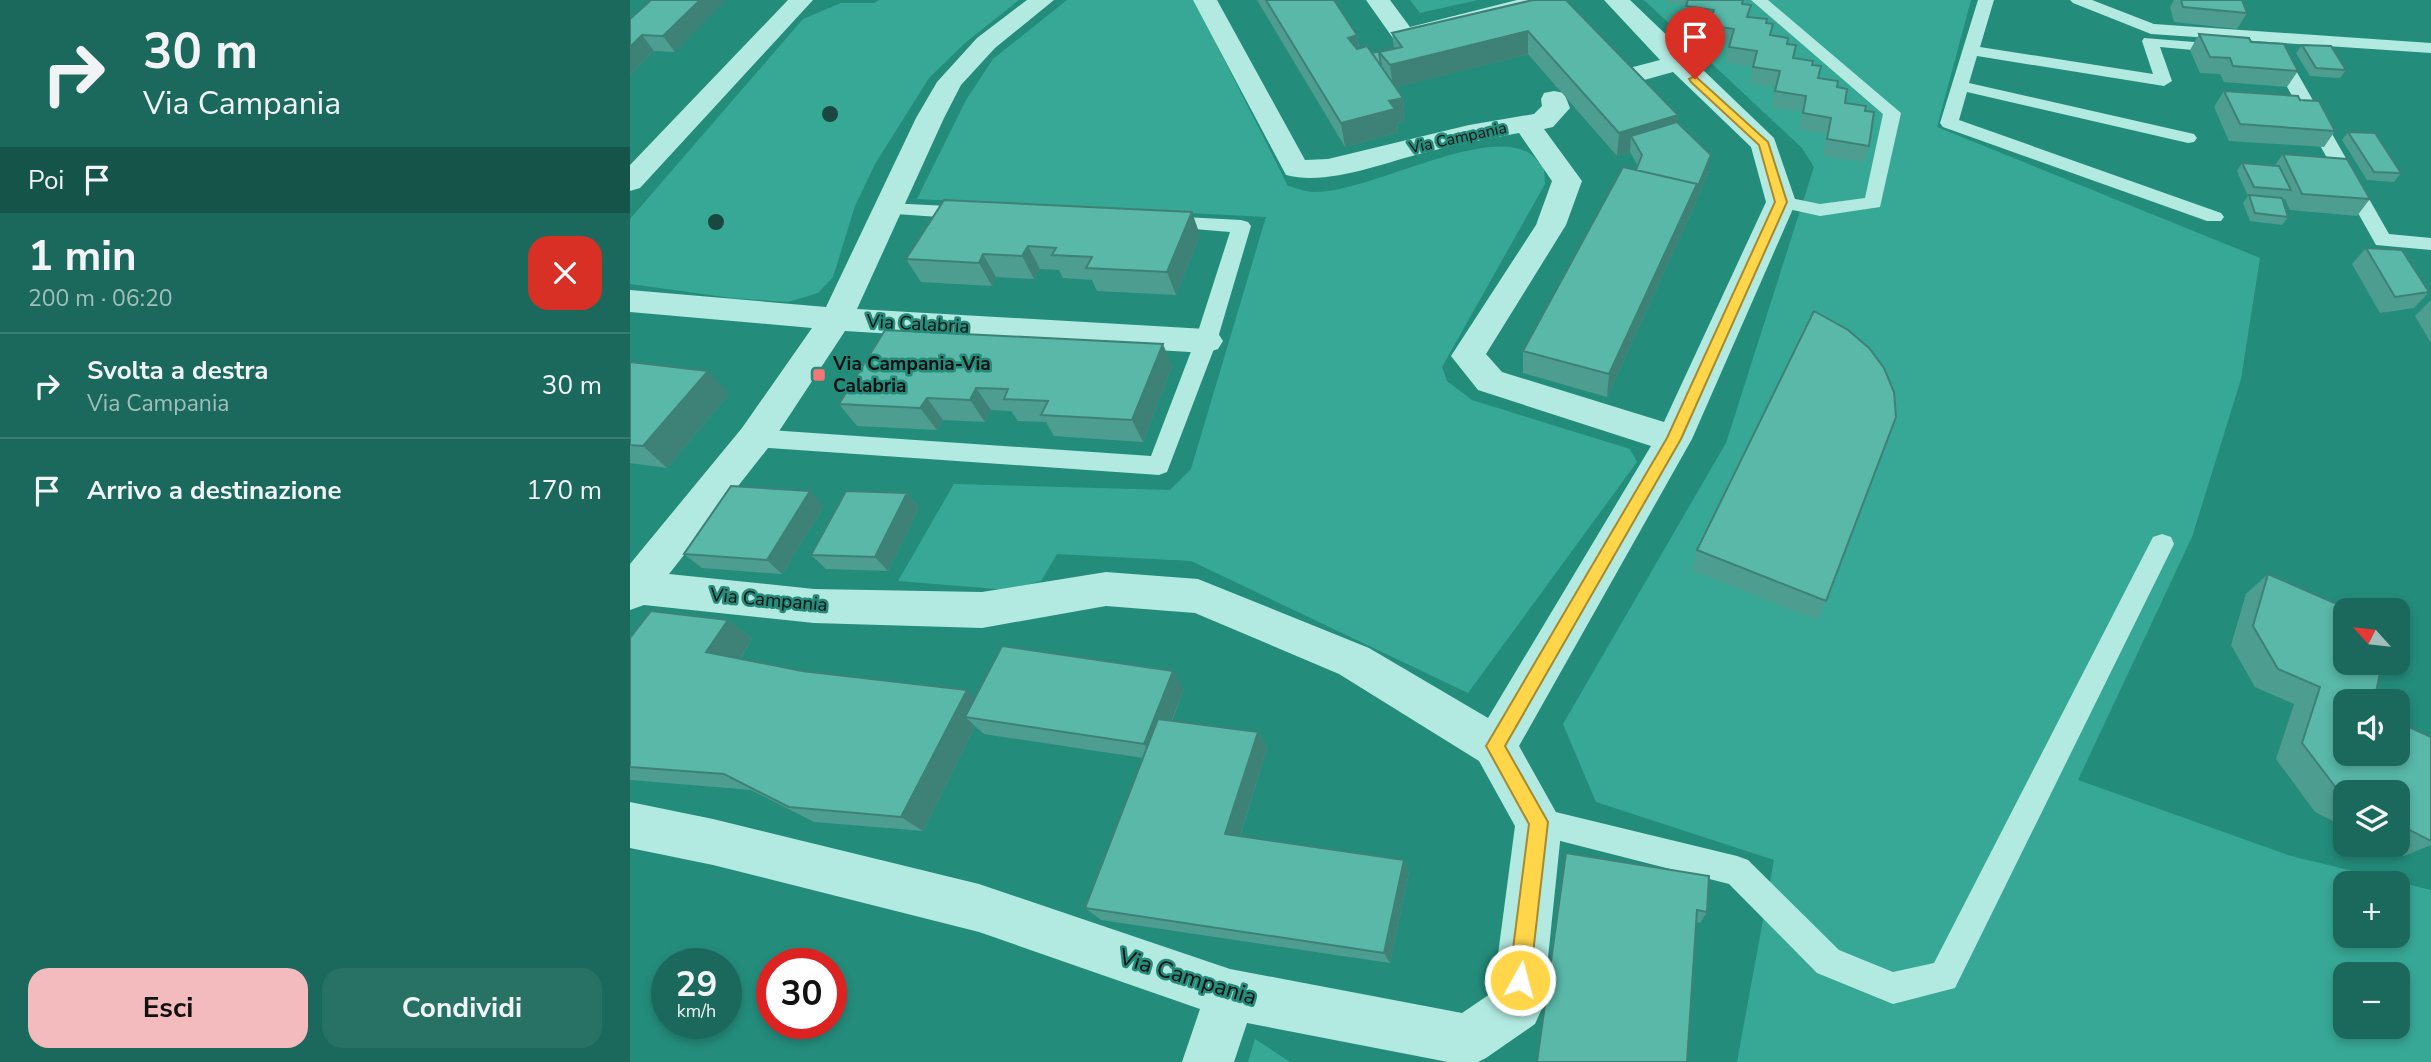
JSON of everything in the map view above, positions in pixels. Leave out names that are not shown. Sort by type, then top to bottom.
[{"type":"street","points":[[630,182],[801,0]]},
{"type":"street","name":"Via Campania","points":[[632,588],[755,438],[836,319],[950,82],[986,43],[1042,0]]},
{"type":"street","name":"Via Campania","points":[[1205,0],[1296,169],[1328,169],[1469,133],[1526,124],[1567,181],[1551,225],[1468,356],[1490,381],[1674,439]]},
{"type":"street","points":[[1378,0],[1404,36],[1546,0]]},
{"type":"street","points":[[1495,746],[1674,439],[1781,202],[1764,144],[1616,0]]},
{"type":"street","points":[[1619,79],[1678,63]]},
{"type":"street","points":[[1526,124],[1544,121],[1556,108],[1554,99]]},
{"type":"street","name":"Via Calabria","points":[[630,300],[836,319],[1206,341]]},
{"type":"street","name":"Via Campania","points":[[630,825],[713,842],[979,908],[1230,995],[1468,1040],[1517,1006],[1539,822],[1495,746],[1354,662],[1198,596],[1106,589],[982,610],[814,606],[632,588]]},
{"type":"street","points":[[1208,1062],[1230,995]]},
{"type":"lane","points":[[1759,0],[1892,113],[1873,202],[1820,210],[1781,202]]},
{"type":"lane","points":[[1986,0],[1949,123],[2214,217]]},
{"type":"lane","points":[[2078,0],[2151,29],[2431,48]]},
{"type":"lane","points":[[1971,50],[2164,81],[2150,41],[2278,53],[2383,240],[2431,244]]},
{"type":"lane","points":[[1961,86],[2188,138]]},
{"type":"lane","points":[[888,208],[983,213]]},
{"type":"lane","points":[[755,438],[1158,466],[1206,341],[1241,226],[1146,222]]},
{"type":"lane","points":[[1539,822],[1737,871],[1828,962],[1894,988],[1944,976],[2162,544]]},
{"type":"shaded area","points":[[879,0],[1019,0],[965,43],[929,78],[875,164],[855,206],[833,277],[818,293],[788,302],[732,298],[630,284],[630,219],[803,19],[841,3],[874,3]]},
{"type":"shaded area","points":[[1067,0],[1194,0],[1288,186],[1311,192],[1337,190],[1455,154],[1484,148],[1509,147],[1529,153],[1544,168],[1545,184],[1442,367],[1447,381],[1472,400],[1630,449],[1637,462],[1468,693],[1191,561],[1057,554],[1041,581],[1009,590],[898,581],[954,484],[1170,490],[1191,469],[1266,217],[917,199],[966,100],[993,59]]},
{"type":"shaded area","points":[[1410,0],[1478,0],[1420,13]]},
{"type":"shaded area","points":[[1644,0],[1971,0],[1937,127],[2260,258],[2241,379],[2192,537],[2078,780],[2291,856],[2353,871],[2333,871],[2333,948],[2410,948],[2410,885],[2431,890],[2431,1062],[1737,1062],[1774,860],[1596,802],[1563,724],[1726,443],[1814,167],[1802,148]]},
{"type":"shaded area","points":[[1255,1039],[1290,1062],[1248,1062]]},
{"type":"building","points":[[651,0],[700,0],[663,36],[642,35],[630,47],[630,19]]},
{"type":"building","points":[[1266,0],[1334,0],[1357,35],[1348,38],[1357,49],[1367,46],[1403,98],[1389,101],[1395,109],[1341,123]]},
{"type":"building","points":[[1533,0],[1566,0],[1678,115],[1619,133],[1528,31],[1390,65],[1379,52],[1402,47],[1392,33]]},
{"type":"building","points":[[1688,0],[1743,0],[1742,4],[1751,5],[1747,17],[1767,19],[1766,23],[1773,24],[1770,35],[1788,38],[1787,44],[1796,45],[1793,58],[1813,61],[1812,65],[1821,66],[1818,78],[1838,81],[1837,87],[1847,89],[1845,103],[1866,106],[1865,111],[1874,112],[1869,146],[1827,139],[1831,118],[1803,113],[1806,96],[1775,91],[1780,71],[1753,67],[1757,51],[1729,47],[1734,29],[1709,25],[1714,10],[1686,6]]},
{"type":"building","points":[[2181,0],[2242,0],[2247,13],[2183,7]]},
{"type":"building","points":[[2199,34],[2284,44],[2298,71],[2233,66],[2230,58],[2210,57]]},
{"type":"building","points":[[2302,45],[2331,46],[2346,70],[2316,68]]},
{"type":"building","points":[[1394,48],[1379,52],[1381,66],[1372,53]]},
{"type":"building","points":[[2224,91],[2298,96],[2300,100],[2319,101],[2335,131],[2240,124]]},
{"type":"building","points":[[1677,122],[1711,155],[1696,191],[1697,184],[1636,170],[1642,155],[1631,136]]},
{"type":"building","points":[[2348,132],[2375,133],[2401,173],[2374,172]]},
{"type":"building","points":[[2283,154],[2347,159],[2370,199],[2302,194]]},
{"type":"building","points":[[2242,163],[2279,166],[2291,190],[2254,187]]},
{"type":"building","points":[[1623,167],[1697,184],[1609,374],[1523,351]]},
{"type":"building","points":[[2249,195],[2282,198],[2288,217],[2255,213]]},
{"type":"building","points":[[944,200],[1192,212],[1167,272],[1086,268],[1092,257],[1052,255],[1056,248],[1028,246],[1022,256],[983,254],[979,263],[906,259]]},
{"type":"building","points":[[2366,248],[2402,250],[2429,292],[2395,297]]},
{"type":"building","points":[[1814,311],[1848,330],[1869,348],[1884,368],[1894,392],[1896,417],[1826,601],[1697,550]]},
{"type":"building","points":[[885,330],[1163,344],[1132,420],[1041,415],[1048,401],[1004,399],[1008,389],[976,388],[970,400],[927,398],[920,408],[839,404]]},
{"type":"building","points":[[630,362],[708,371],[643,446],[630,445]]},
{"type":"building","points":[[731,486],[810,491],[767,560],[684,554]]},
{"type":"building","points":[[846,491],[907,493],[875,557],[811,555]]},
{"type":"building","points":[[2268,574],[2333,602],[2333,676],[2379,676],[2377,689],[2333,689],[2333,766],[2410,766],[2410,727],[2431,737],[2431,841],[2410,830],[2410,780],[2333,780],[2333,784],[2302,743],[2320,687],[2278,669],[2253,626]]},
{"type":"building","points":[[651,611],[728,620],[706,652],[802,671],[967,690],[901,817],[789,807],[724,774],[630,767],[630,638]]},
{"type":"building","points":[[1002,646],[1173,671],[1144,744],[965,717]]},
{"type":"building","points":[[1158,719],[1258,732],[1225,834],[1404,860],[1384,953],[1085,908]]},
{"type":"building","points":[[1566,853],[1709,876],[1707,912],[1697,910],[1687,1062],[1537,1062]]},
{"type":"place","name":"Via Campania-Via Calabria","points":[[819,375]]},
{"type":"route","points":[[1520,980],[1539,822],[1495,746],[1674,439],[1781,202],[1764,144],[1695,79]]}]
